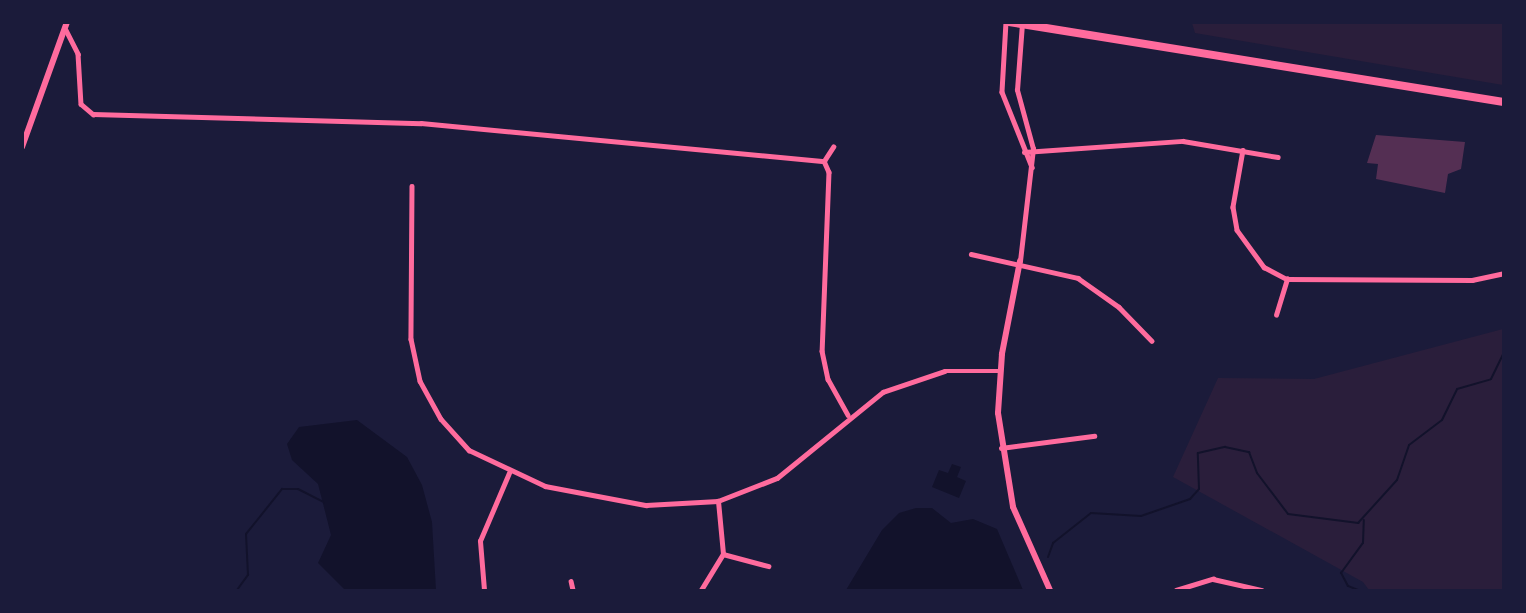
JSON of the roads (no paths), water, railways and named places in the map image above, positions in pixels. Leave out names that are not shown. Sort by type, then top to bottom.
[{"type":"highway","points":[[1008,22],[1503,102]]},
{"type":"street","points":[[22,147],[67,22]]},
{"type":"street","points":[[1008,22],[1002,92],[1024,152],[1032,167]]},
{"type":"street","points":[[1022,24],[1017,90],[1033,149],[1020,261],[1000,371],[1001,448],[1018,522],[1050,591]]},
{"type":"street","points":[[66,30],[78,54],[81,104],[93,114],[409,122],[703,151],[752,152],[824,160]]},
{"type":"street","points":[[1024,152],[1033,149],[1183,141],[1278,157]]},
{"type":"street","points":[[824,160],[833,147]]},
{"type":"street","points":[[1243,150],[1233,207],[1237,230],[1264,267],[1287,279],[1472,280],[1503,273]]},
{"type":"street","points":[[824,160],[829,172],[822,351],[828,379],[848,415]]},
{"type":"street","points":[[412,186],[411,339],[420,381],[458,439],[509,473],[553,488],[646,505],[718,501],[777,478],[848,415],[911,379],[963,369],[1000,371]]},
{"type":"street","points":[[971,254],[1020,261],[1091,285],[1152,341]]},
{"type":"street","points":[[1276,315],[1287,279]]},
{"type":"street","points":[[1001,448],[1094,436]]},
{"type":"street","points":[[484,591],[480,541],[509,473]]},
{"type":"street","points":[[701,591],[723,554],[718,501]]},
{"type":"street","points":[[723,554],[768,566]]},
{"type":"street","points":[[1176,591],[1213,579],[1262,591]]},
{"type":"street","points":[[571,581],[573,591]]},
{"type":"waterway","points":[[1048,557],[1053,543],[1091,513],[1141,516],[1190,499],[1199,489],[1198,453],[1225,447],[1249,452],[1257,473],[1288,514],[1358,523],[1397,480],[1409,445],[1442,420],[1457,389],[1491,379],[1504,352]]},
{"type":"waterway","points":[[237,590],[248,575],[246,534],[282,489],[298,489],[324,502]]},
{"type":"waterway","points":[[1358,590],[1348,586],[1341,573],[1363,543],[1364,520]]}]
